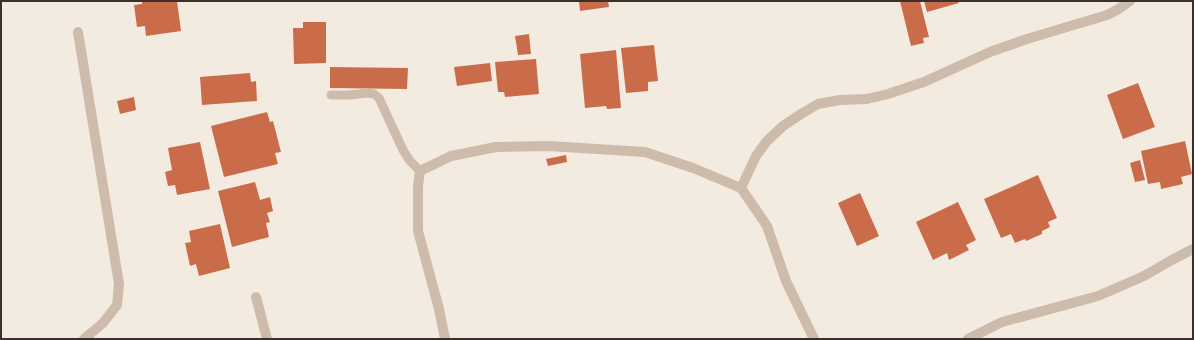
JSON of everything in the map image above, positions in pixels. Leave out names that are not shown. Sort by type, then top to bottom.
[{"type":"street","points":[[741,188],[756,156],[767,140],[783,126],[818,104],[840,100],[867,99],[888,94],[924,82],[990,52],[1107,15],[1130,1]]},
{"type":"street","points":[[78,32],[119,284],[117,305],[104,323],[84,339]]},
{"type":"street","points":[[445,339],[439,309],[418,231],[418,186],[420,171],[450,156],[496,147],[549,146],[645,152],[693,168],[741,188],[767,226],[786,282],[814,339]]},
{"type":"street","points":[[968,339],[1002,322],[1098,296],[1144,276],[1193,249]]},
{"type":"street","points":[[256,297],[267,339]]},
{"type":"lane","points":[[331,94],[350,95],[367,93],[374,94],[379,98],[403,150],[410,161],[420,171]]},
{"type":"building","points":[[142,1],[177,1],[181,31],[146,36],[145,26],[137,27],[134,5],[142,4]]},
{"type":"building","points":[[579,1],[608,1],[609,7],[580,11]]},
{"type":"building","points":[[900,1],[920,1],[929,37],[923,38],[924,43],[911,46]]},
{"type":"building","points":[[924,1],[958,1],[959,3],[927,12]]},
{"type":"building","points":[[303,22],[326,22],[326,63],[294,64],[293,28],[303,28]]},
{"type":"building","points":[[529,34],[531,54],[518,55],[515,36]]},
{"type":"building","points":[[654,45],[658,81],[648,82],[648,91],[626,93],[621,48]]},
{"type":"building","points":[[616,50],[621,108],[607,109],[606,106],[585,108],[580,54]]},
{"type":"building","points":[[536,59],[539,94],[505,97],[504,92],[498,92],[495,62]]},
{"type":"building","points":[[490,63],[492,81],[457,86],[454,67]]},
{"type":"building","points":[[330,67],[408,68],[407,89],[330,88]]},
{"type":"building","points":[[250,73],[251,82],[256,81],[257,101],[202,105],[200,77]]},
{"type":"building","points":[[1138,83],[1155,127],[1123,139],[1107,95]]},
{"type":"building","points":[[134,97],[136,110],[120,114],[117,101]]},
{"type":"building","points":[[267,112],[270,122],[273,121],[281,152],[275,153],[278,164],[224,177],[211,126]]},
{"type":"building","points":[[1185,141],[1192,174],[1181,177],[1183,184],[1161,189],[1160,182],[1148,184],[1141,151]]},
{"type":"building","points":[[200,142],[210,189],[177,195],[175,185],[168,186],[165,172],[172,170],[168,148]]},
{"type":"building","points":[[566,155],[567,162],[548,166],[546,159]]},
{"type":"building","points":[[1140,160],[1145,180],[1135,182],[1130,163]]},
{"type":"building","points":[[1038,175],[1057,218],[1048,222],[1050,227],[1042,231],[1042,234],[1026,241],[1025,239],[1015,243],[1011,234],[1001,238],[984,199]]},
{"type":"building","points":[[255,182],[260,200],[270,197],[273,211],[267,213],[270,222],[266,223],[269,237],[232,247],[218,191]]},
{"type":"building","points":[[860,193],[879,236],[857,246],[838,203]]},
{"type":"building","points":[[958,202],[976,240],[966,245],[969,250],[949,260],[947,253],[933,260],[916,222]]},
{"type":"building","points":[[220,224],[230,268],[199,276],[196,264],[190,266],[185,243],[191,242],[189,231]]}]
